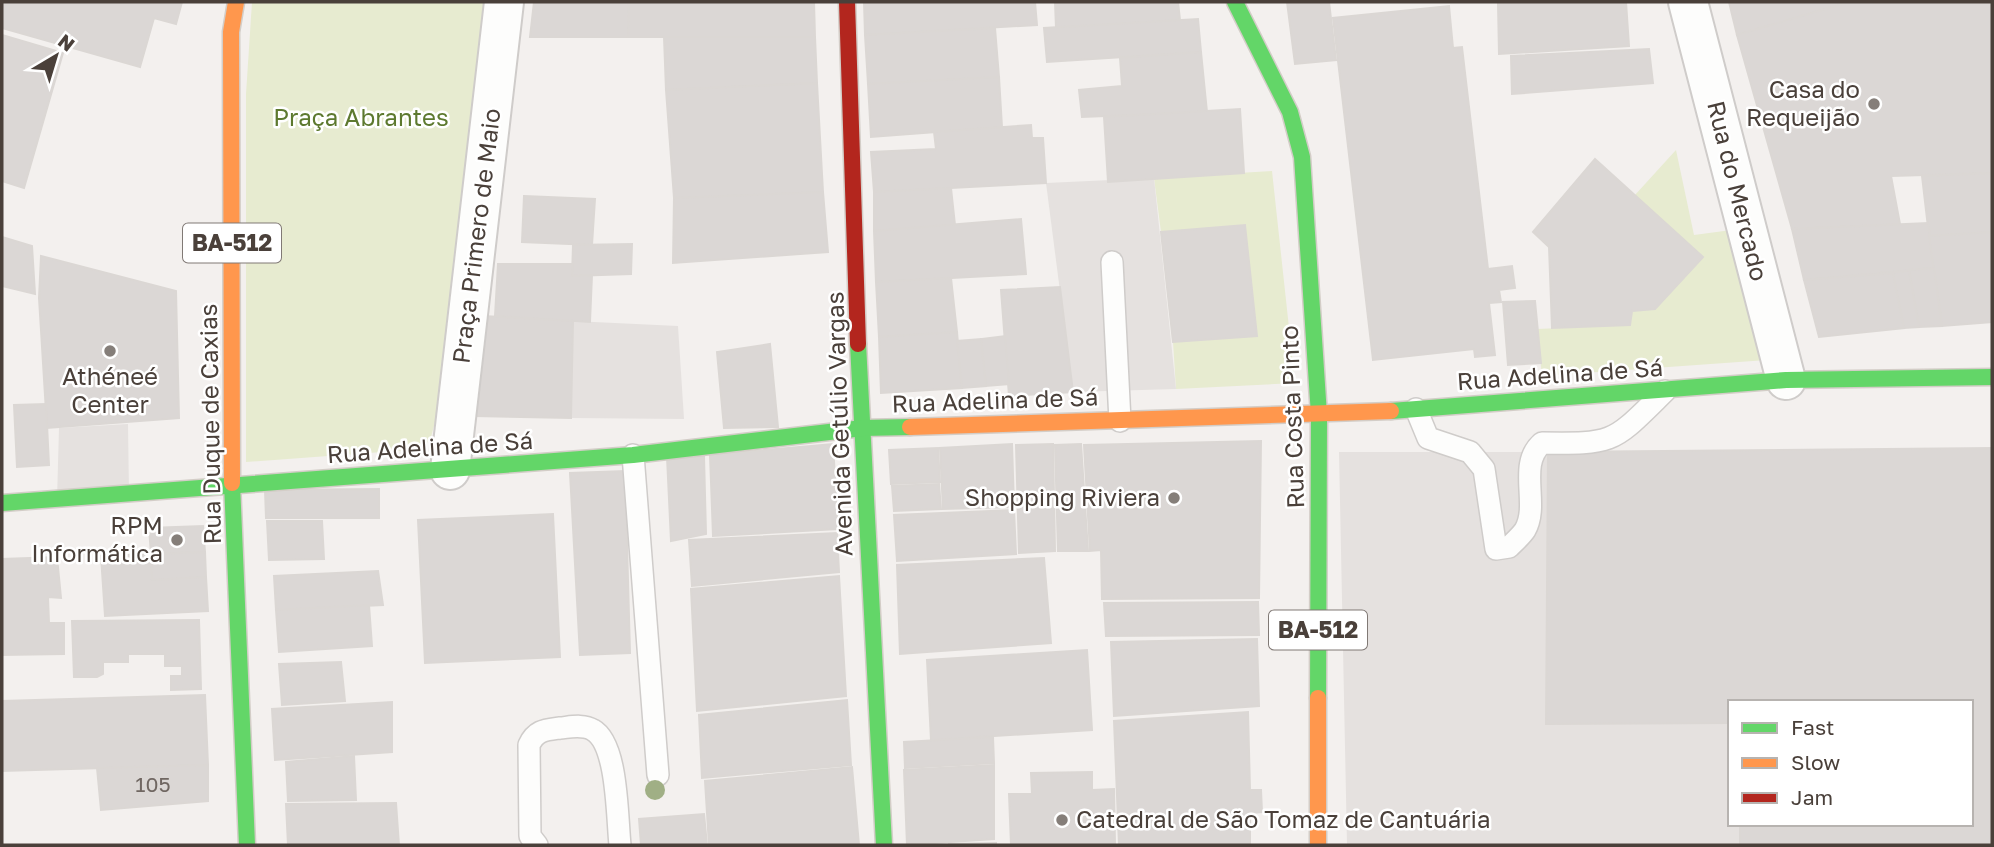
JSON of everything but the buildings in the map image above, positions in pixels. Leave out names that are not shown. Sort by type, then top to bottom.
[{"type":"street","name":"Rua Duque de Caxias","points":[[236,2],[231,32],[232,485],[247,845]]},
{"type":"street","name":"Praça Primero de Maio","points":[[450,470],[504,2]]},
{"type":"street","name":"Avenida Getúlio Vargas","points":[[847,2],[863,428],[862,468],[884,845]]},
{"type":"street","name":"Rua Costa Pinto","points":[[1235,2],[1290,112],[1302,157],[1319,415],[1318,845]]},
{"type":"street","name":"Rua do Mercado","points":[[1688,2],[1786,380]]},
{"type":"street","name":"Rua Adelina de Sá","points":[[2,503],[633,455],[863,428],[1319,415],[1786,380],[1992,377]]},
{"type":"lane","points":[[1112,262],[1120,421]]},
{"type":"lane","points":[[1416,409],[1428,438],[1470,452],[1484,469],[1502,548],[1524,531],[1529,520],[1531,464],[1537,447],[1542,443],[1599,443],[1613,438],[1667,390]]},
{"type":"lane","points":[[633,455],[658,775]]},
{"type":"lane","points":[[537,845],[530,836],[529,745],[534,736],[543,730],[584,726],[603,738],[610,754],[620,845]]},
{"type":"green space","name":"Praça Abrantes","points":[[252,2],[493,2],[443,392],[431,437],[423,449],[246,462],[246,94]]},
{"type":"green space","points":[[1676,150],[1694,235],[1739,229],[1767,360],[1542,376],[1537,329],[1630,325],[1632,311],[1655,309],[1702,257],[1635,195]]},
{"type":"green space","points":[[1272,171],[1295,383],[1176,389],[1173,342],[1257,335],[1245,226],[1161,232],[1154,178]]},
{"type":"shaded area","points":[[1154,178],[1176,389],[1073,392],[1046,183]]},
{"type":"shaded area","points":[[573,321],[678,326],[684,419],[571,418]]},
{"type":"shaded area","points":[[128,424],[129,493],[57,499],[59,428]]},
{"type":"shaded area","points":[[1339,452],[1548,452],[1546,723],[1728,723],[1728,826],[1740,826],[1740,845],[1347,845]]},
{"type":"traffic: fast","points":[[1235,2],[1290,112],[1302,157],[1319,415],[1318,698]]},
{"type":"traffic: fast","points":[[858,344],[884,845]]},
{"type":"traffic: fast","points":[[1391,411],[1786,380],[1992,377]]},
{"type":"traffic: fast","points":[[2,503],[633,455],[863,428],[910,427]]},
{"type":"traffic: fast","points":[[232,483],[247,845]]},
{"type":"traffic: slow","points":[[232,483],[231,32],[236,2]]},
{"type":"traffic: slow","points":[[910,427],[1391,411]]},
{"type":"traffic: slow","points":[[1318,698],[1318,845]]},
{"type":"traffic: jam","points":[[847,2],[858,344]]},
{"type":"place","name":"Casa do Requeijão","points":[[1874,104]]},
{"type":"place","name":"Athéneé Center","points":[[110,351]]},
{"type":"place","name":"Shopping Riviera","points":[[1174,498]]},
{"type":"place","name":"RPM Informática","points":[[177,540]]},
{"type":"place","name":"Catedral de São Tomaz de Cantuária","points":[[1062,820]]}]
